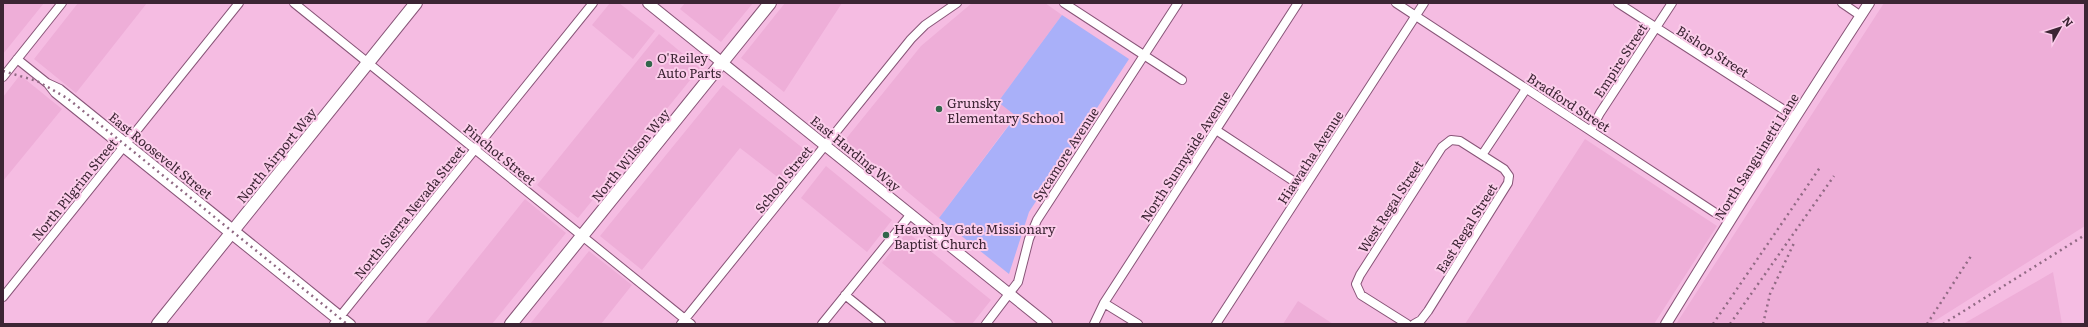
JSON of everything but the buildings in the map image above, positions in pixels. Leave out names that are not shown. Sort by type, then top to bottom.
[{"type":"main road","name":"North Airport Way","points":[[158,324],[416,3]]},
{"type":"main road","name":"North Wilson Way","points":[[511,324],[770,3]]},
{"type":"street","points":[[3,77],[62,3]]},
{"type":"street","name":"North Pilgrim Street","points":[[3,297],[239,3]]},
{"type":"street","name":"Pinchot Street","points":[[294,3],[686,322]]},
{"type":"street","name":"North Sierra Nevada Street","points":[[338,321],[593,3]]},
{"type":"street","name":"East Harding Way","points":[[648,3],[1047,324]]},
{"type":"street","name":"School Street","points":[[686,322],[825,145],[917,32],[957,3]]},
{"type":"street","name":"Sycamore Avenue","points":[[986,324],[1010,295],[1020,280],[1030,239],[1037,220],[1178,3]]},
{"type":"street","name":"North Sunnyside Avenue","points":[[1094,324],[1104,303],[1298,3]]},
{"type":"street","name":"Bradford Street","points":[[1396,3],[1714,212],[1730,220]]},
{"type":"street","name":"Hiawatha Avenue","points":[[1216,324],[1424,3]]},
{"type":"street","name":"Bishop Street","points":[[1618,3],[1795,117]]},
{"type":"street","name":"Empire Street","points":[[1591,130],[1672,3]]},
{"type":"street","points":[[1842,3],[1861,16]]},
{"type":"street","name":"North Sanguinetti Lane","points":[[1666,324],[1750,187],[1870,3]]},
{"type":"street","points":[[1069,4],[1182,80]]},
{"type":"street","name":"East Roosevelt Street","points":[[17,59],[47,83],[55,93],[125,145],[338,321],[351,324]]},
{"type":"street","points":[[1482,155],[1526,89]]},
{"type":"street","points":[[1216,130],[1304,188]]},
{"type":"street","name":"West Regal Street","points":[[1407,324],[1386,312],[1359,292],[1356,284],[1360,275],[1446,143],[1460,140],[1482,155]]},
{"type":"street","name":"East Regal Street","points":[[1414,324],[1421,320],[1428,310],[1508,183],[1509,176],[1504,169],[1482,155]]},
{"type":"street","points":[[822,324],[911,214]]},
{"type":"street","points":[[845,295],[881,324]]},
{"type":"street","points":[[1104,303],[1138,324]]},
{"type":"shaded area","points":[[3,3],[44,3],[3,54]]},
{"type":"shaded area","points":[[78,3],[147,3],[76,93],[34,59]]},
{"type":"shaded area","points":[[610,3],[619,3],[655,31],[633,59],[592,25]]},
{"type":"shaded area","points":[[685,3],[753,3],[721,42],[680,9]]},
{"type":"shaded area","points":[[785,3],[842,3],[784,92],[741,58]]},
{"type":"shaded area","name":"Grunsky Elementary School","points":[[972,3],[1045,3],[1062,15],[998,102],[1016,115],[939,218],[845,140],[921,46]]},
{"type":"shaded area","points":[[1884,3],[2085,3],[2085,226],[1930,324],[1676,324]]},
{"type":"shaded area","points":[[1062,15],[1129,59],[1029,212],[1009,274],[939,218],[1016,116],[998,102]]},
{"type":"shaded area","points":[[659,34],[700,68],[578,218],[537,185]]},
{"type":"shaded area","points":[[20,75],[62,109],[3,181],[3,97]]},
{"type":"shaded area","points":[[723,85],[809,153],[784,182],[740,148],[642,270],[600,236]]},
{"type":"shaded area","points":[[1585,139],[1717,226],[1654,324],[1465,324]]},
{"type":"shaded area","points":[[826,166],[892,220],[867,252],[801,198]]},
{"type":"shaded area","points":[[525,199],[566,233],[492,324],[425,324]]},
{"type":"shaded area","points":[[907,232],[991,300],[972,324],[957,324],[882,263]]},
{"type":"shaded area","points":[[589,251],[632,285],[601,324],[530,324]]},
{"type":"shaded area","points":[[2053,272],[2062,324],[1963,324]]},
{"type":"shaded area","points":[[1298,301],[1333,324],[1283,324]]},
{"type":"railway","points":[[3,71],[37,81],[67,98],[347,324]]},
{"type":"railway","points":[[1713,324],[1821,166]]},
{"type":"railway","points":[[1730,324],[1834,176]]},
{"type":"railway","points":[[1943,324],[2085,235]]},
{"type":"railway","points":[[1763,324],[1770,294],[1795,241]]},
{"type":"railway","points":[[1927,324],[1971,256]]},
{"type":"place","name":"O'Reiley Auto Parts","points":[[649,64]]},
{"type":"place","name":"Grunsky Elementary School","points":[[939,109]]},
{"type":"place","name":"Heavenly Gate Missionary Baptist Church","points":[[886,235]]}]
